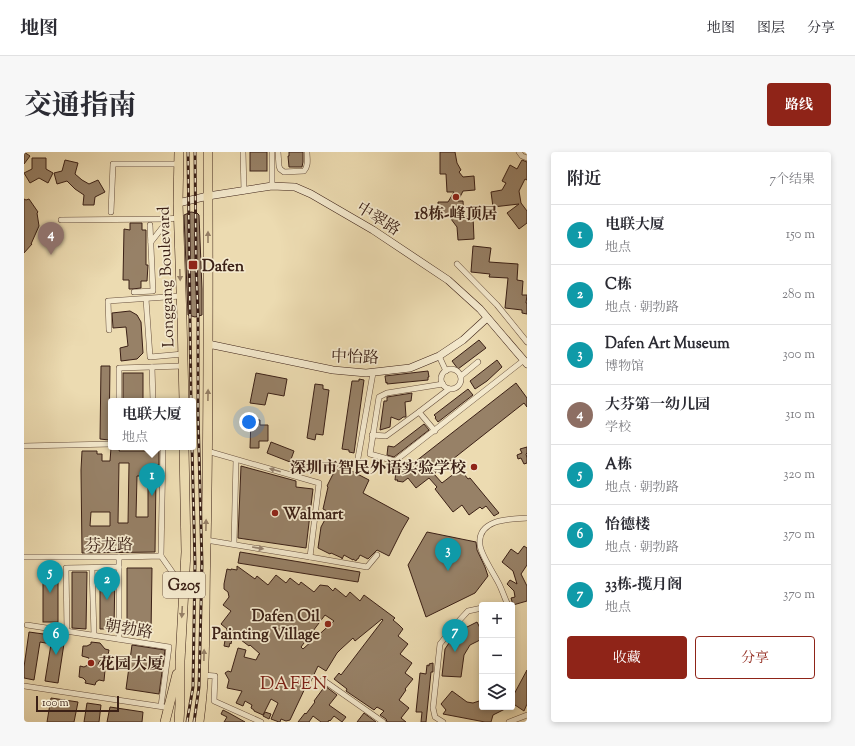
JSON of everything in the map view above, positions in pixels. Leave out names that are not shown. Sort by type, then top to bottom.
[{"type":"highway","name":"Longgang Boulevard","points":[[179,152],[178,203],[174,219],[181,296],[184,398]]},
{"type":"highway","name":"G205","points":[[200,722],[203,676],[206,540],[208,152]]},
{"type":"highway","name":"G205","points":[[179,722],[180,660],[186,552],[184,450]]},
{"type":"highway","points":[[165,722],[165,707],[180,660]]},
{"type":"main road","name":"中翠路","points":[[178,203],[208,196],[272,186],[295,187],[311,194],[373,230],[448,280],[480,309],[525,362]]},
{"type":"main road","name":"中怡路","points":[[208,344],[333,370],[372,373],[410,368],[439,356],[463,340],[487,318]]},
{"type":"street","points":[[243,152],[244,191]]},
{"type":"street","points":[[272,152],[272,186]]},
{"type":"street","points":[[278,152],[279,166],[284,172],[304,171],[307,166],[307,152]]},
{"type":"street","points":[[519,152],[522,156],[527,158]]},
{"type":"street","points":[[111,212],[113,164],[178,164]]},
{"type":"street","points":[[61,220],[174,219]]},
{"type":"street","points":[[151,242],[174,219]]},
{"type":"street","points":[[134,292],[153,291],[150,225]]},
{"type":"street","points":[[458,264],[497,305],[527,342]]},
{"type":"street","points":[[109,330],[108,301],[181,296]]},
{"type":"street","points":[[146,299],[150,357],[183,354]]},
{"type":"street","points":[[439,356],[446,371]]},
{"type":"street","points":[[460,376],[478,362]]},
{"type":"street","points":[[443,384],[387,393],[379,397],[370,454],[396,461],[525,362]]},
{"type":"street","points":[[119,398],[119,368],[183,366]]},
{"type":"street","points":[[152,368],[153,398]]},
{"type":"street","points":[[372,435],[386,436],[450,389],[453,389],[459,385],[461,380],[459,373],[453,370],[446,371],[442,377],[443,384],[450,389]]},
{"type":"street","points":[[358,458],[372,373]]},
{"type":"street","points":[[419,412],[435,431]]},
{"type":"street","points":[[24,446],[108,444]]},
{"type":"street","points":[[163,450],[161,556],[175,576],[184,576]]},
{"type":"street","points":[[207,451],[319,482],[310,556]]},
{"type":"street","points":[[234,544],[236,460]]},
{"type":"street","points":[[507,602],[480,546],[480,537],[483,530],[498,520],[527,518]]},
{"type":"street","points":[[206,540],[310,556],[367,567],[377,555]]},
{"type":"street","name":"芬龙路","points":[[24,557],[161,556]]},
{"type":"street","points":[[118,639],[119,557]]},
{"type":"street","points":[[67,631],[66,568],[119,567]]},
{"type":"street","points":[[92,568],[94,635]]},
{"type":"street","points":[[443,722],[435,717],[433,708],[440,644],[468,611],[479,609]]},
{"type":"street","name":"朝勃路","points":[[27,625],[169,647],[165,707]]},
{"type":"street","points":[[203,676],[215,676],[214,701],[261,722]]},
{"type":"street","points":[[323,680],[383,722]]},
{"type":"street","points":[[24,686],[165,707]]},
{"type":"street","points":[[509,722],[527,716]]},
{"type":"building","points":[[24,152],[30,156],[24,164]]},
{"type":"building","points":[[250,152],[267,152],[267,171],[250,171]]},
{"type":"building","points":[[289,152],[303,152],[302,167],[289,167]]},
{"type":"building","name":"18栋-峰顶居","points":[[440,152],[455,152],[457,163],[461,170],[459,172],[463,177],[474,176],[475,190],[463,191],[458,201],[463,201],[464,217],[473,216],[474,239],[458,240],[457,227],[448,215],[438,215],[438,202],[448,202],[454,192],[447,192],[446,174],[440,174]]},
{"type":"building","points":[[32,158],[46,158],[46,169],[53,173],[48,183],[39,178],[30,183],[24,173],[32,169]]},
{"type":"building","points":[[65,160],[78,163],[75,174],[82,180],[89,184],[98,180],[105,192],[95,197],[94,205],[83,205],[84,195],[67,181],[57,184],[54,173],[62,171]]},
{"type":"building","points":[[522,160],[527,162],[527,180],[525,179],[519,191],[521,203],[527,211],[527,223],[519,229],[507,213],[519,204],[493,207],[491,192],[502,190],[506,183],[502,181],[510,165],[517,169]]},
{"type":"building","points":[[24,199],[29,199],[38,212],[39,226],[32,244],[24,253]]},
{"type":"building","name":"Dafen","points":[[191,212],[199,215],[202,289],[202,315],[195,317],[188,315],[184,215]]},
{"type":"building","points":[[130,223],[142,223],[142,230],[146,230],[146,265],[148,265],[147,281],[141,281],[141,288],[132,289],[129,289],[129,280],[123,280],[124,229],[130,230]]},
{"type":"building","points":[[473,246],[491,248],[489,262],[518,264],[517,280],[523,281],[522,295],[527,295],[527,314],[522,313],[522,310],[505,308],[508,278],[489,277],[490,274],[471,272]]},
{"type":"building","points":[[130,311],[137,315],[141,322],[143,353],[137,359],[121,361],[120,348],[128,346],[126,327],[113,328],[112,313]]},
{"type":"building","points":[[479,340],[486,348],[458,369],[452,361]]},
{"type":"building","points":[[497,360],[502,367],[487,381],[475,389],[470,381]]},
{"type":"building","points":[[101,366],[110,366],[108,440],[100,439]]},
{"type":"building","points":[[428,371],[428,380],[386,383],[385,376]]},
{"type":"building","points":[[123,373],[143,373],[143,398],[123,398]]},
{"type":"building","points":[[256,373],[287,379],[284,396],[268,393],[265,405],[250,403]]},
{"type":"building","points":[[359,379],[364,380],[354,453],[349,452],[349,450],[342,449],[352,381],[359,381]]},
{"type":"building","points":[[516,383],[527,398],[527,407],[524,403],[434,474],[442,483],[460,469],[468,479],[470,478],[499,513],[494,516],[486,506],[482,509],[480,507],[469,515],[462,505],[453,512],[435,489],[437,487],[429,478],[416,488],[408,478],[403,482],[395,480],[396,471],[402,472]]},
{"type":"building","points":[[315,384],[323,385],[323,389],[329,390],[323,435],[316,434],[315,440],[307,438]]},
{"type":"building","points":[[468,389],[473,395],[438,422],[434,415]]},
{"type":"building","points":[[412,393],[411,401],[405,402],[406,417],[399,420],[391,417],[390,427],[380,430],[384,401],[387,401],[387,397]]},
{"type":"building","points":[[251,419],[260,420],[260,425],[268,425],[268,441],[259,441],[259,448],[250,448]]},
{"type":"building","points":[[424,424],[429,430],[394,457],[387,455],[388,446],[394,447]]},
{"type":"building","points":[[271,442],[294,451],[290,462],[267,453]]},
{"type":"building","points":[[527,447],[527,463],[524,464],[521,458],[518,459],[517,455],[522,453],[520,449]]},
{"type":"building","points":[[111,450],[159,451],[159,465],[157,465],[156,475],[155,552],[82,553],[82,451],[97,451],[97,454],[102,454],[102,461],[110,461]],"holes":[[[119,463],[129,463],[128,523],[118,523]],[[137,476],[148,476],[148,517],[136,517]],[[91,512],[110,512],[110,526],[90,526]]]},
{"type":"building","points":[[334,462],[369,480],[363,493],[409,518],[389,556],[377,550],[368,559],[360,555],[356,561],[344,555],[342,559],[318,548],[321,527],[329,512],[323,509],[327,486],[333,474],[330,472],[333,468],[331,467]]},
{"type":"building","name":"Walmart","points":[[241,466],[296,481],[296,487],[313,489],[306,548],[238,538]]},
{"type":"building","points":[[427,532],[476,542],[477,550],[488,576],[475,593],[426,617],[408,565]]},
{"type":"building","points":[[524,546],[527,548],[527,565],[521,574],[527,586],[527,601],[515,604],[515,602],[512,602],[511,598],[515,597],[514,591],[507,584],[510,580],[517,584],[513,571],[502,562],[511,549],[518,554]]},
{"type":"building","points":[[240,552],[360,572],[358,582],[238,563]]},
{"type":"building","points":[[43,564],[58,564],[58,622],[43,622]]},
{"type":"building","points":[[237,566],[255,579],[257,576],[268,585],[276,575],[286,583],[290,578],[299,585],[301,582],[314,592],[320,585],[328,586],[333,591],[335,588],[346,597],[350,592],[360,601],[364,595],[395,618],[393,620],[403,629],[398,636],[408,644],[400,654],[412,663],[405,673],[413,679],[399,700],[409,708],[401,718],[406,722],[387,722],[386,719],[380,715],[384,711],[377,707],[374,710],[346,691],[347,689],[334,679],[339,673],[341,675],[383,620],[382,619],[355,641],[353,638],[341,649],[326,671],[318,666],[309,685],[307,684],[290,720],[286,721],[281,719],[279,722],[271,719],[278,703],[271,699],[263,715],[254,711],[251,708],[252,705],[245,701],[243,706],[236,703],[242,691],[227,688],[229,680],[225,673],[228,671],[231,672],[238,648],[246,650],[244,657],[256,660],[260,654],[250,645],[249,646],[233,634],[229,647],[224,646],[227,629],[221,624],[231,611],[223,605],[229,597],[228,592],[224,589],[224,584],[227,569],[237,570]],"holes":[[[325,615],[334,621],[303,649],[301,647]]]},
{"type":"building","points":[[127,568],[152,568],[151,634],[127,634]]},
{"type":"building","points":[[100,571],[115,571],[114,629],[100,629]]},
{"type":"building","points":[[72,572],[87,572],[86,629],[72,628]]},
{"type":"building","points":[[477,622],[479,626],[479,640],[470,645],[464,655],[461,677],[442,676],[445,649],[459,631]]},
{"type":"building","points":[[29,632],[65,637],[58,683],[45,681],[51,644],[40,642],[34,680],[24,678]]},
{"type":"building","name":"花园大厦","points":[[91,642],[100,643],[105,649],[109,650],[107,660],[103,659],[99,662],[98,666],[105,670],[104,681],[99,680],[95,685],[85,683],[86,681],[83,678],[79,677],[80,666],[84,667],[88,665],[89,658],[82,656],[83,646],[91,644]]},
{"type":"building","points":[[132,645],[165,650],[159,694],[126,689]]},
{"type":"building","points":[[433,663],[426,722],[421,722],[422,712],[416,712],[420,673],[426,674],[427,665],[429,666],[429,664]]},
{"type":"building","points":[[527,670],[527,704],[524,711],[515,705],[515,692]]},
{"type":"building","points":[[325,686],[337,695],[329,705],[346,717],[342,722],[334,716],[328,722],[321,722],[313,716],[309,722],[298,722],[315,702],[314,701]]},
{"type":"building","points":[[452,691],[467,702],[473,703],[479,701],[479,710],[503,710],[493,715],[491,722],[485,722],[443,714],[446,710],[441,704]]},
{"type":"building","points":[[51,698],[78,702],[74,722],[47,722]]},
{"type":"building","points":[[87,703],[101,705],[99,722],[84,722]]},
{"type":"building","points":[[110,707],[143,712],[142,722],[107,722]]},
{"type":"building","points":[[223,710],[245,722],[224,722],[227,717],[221,714]]},
{"type":"building","points":[[265,712],[271,714],[269,719],[263,716]]},
{"type":"building","points":[[364,713],[376,722],[357,722]]},
{"type":"railway","points":[[188,152],[191,398]]},
{"type":"railway","points":[[194,722],[199,687],[202,564],[198,414],[195,152]]},
{"type":"railway","points":[[187,722],[193,687],[195,564],[192,450]]},
{"type":"place","name":"18栋-峰顶居","points":[[456,197]]},
{"type":"place","name":"大芬第一幼儿园","points":[[51,255]]},
{"type":"place","name":"Dafen","points":[[193,265]]},
{"type":"place","name":"深圳市智民外语实验学校","points":[[474,467]]},
{"type":"place","name":"电联大厦","points":[[152,496]]},
{"type":"place","name":"Walmart","points":[[275,513]]},
{"type":"place","name":"Dafen Art Museum","points":[[448,571]]},
{"type":"place","name":"A栋","points":[[50,593]]},
{"type":"place","name":"C栋","points":[[107,600]]},
{"type":"place","name":"Dafen Oil Painting Village","points":[[328,624]]},
{"type":"place","name":"33栋-揽月阁","points":[[455,652]]},
{"type":"place","name":"怡德楼","points":[[56,655]]},
{"type":"place","name":"花园大厦","points":[[91,663]]},
{"type":"district","name":"DAFEN","points":[[294,683]]}]
